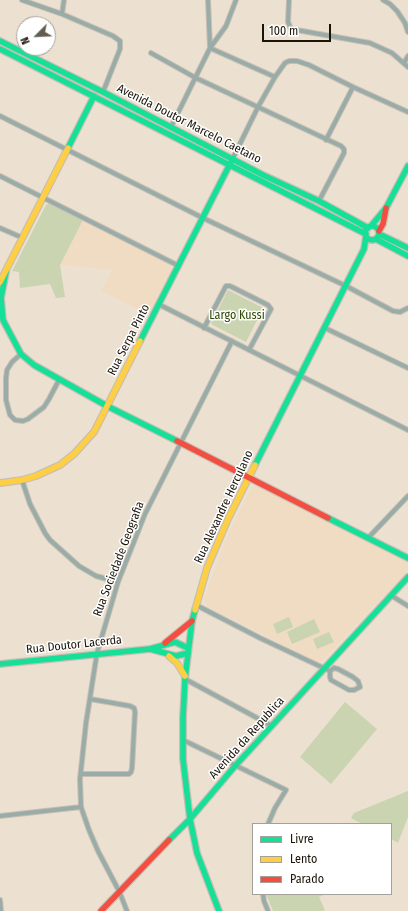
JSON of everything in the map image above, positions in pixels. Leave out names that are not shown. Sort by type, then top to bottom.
[{"type":"street","points":[[22,0],[62,14],[113,36],[120,41],[120,49],[103,92]]},
{"type":"street","points":[[62,14],[64,0]]},
{"type":"street","points":[[208,0],[210,48]]},
{"type":"street","points":[[171,128],[210,48],[226,26],[236,0]]},
{"type":"street","points":[[289,0],[288,22],[291,29],[370,43],[392,53],[406,65],[408,56]]},
{"type":"street","points":[[383,0],[397,11],[405,23],[408,32]]},
{"type":"street","name":"Avenida Doutor Marcelo Caetano","points":[[0,41],[318,201],[368,231],[370,240],[377,236]]},
{"type":"street","points":[[210,48],[275,77]]},
{"type":"street","name":"Avenida Doutor Marcelo Caetano","points":[[0,49],[230,165],[368,231]]},
{"type":"street","points":[[151,53],[196,78],[341,146],[344,149],[344,153],[318,201]]},
{"type":"street","points":[[233,158],[258,107],[275,77],[285,63],[289,61],[297,61],[309,65],[408,112]]},
{"type":"street","points":[[326,140],[353,87]]},
{"type":"street","points":[[0,282],[44,198],[94,96]]},
{"type":"street","points":[[0,116],[203,218],[346,286],[393,311],[400,312],[408,308]]},
{"type":"street","name":"Rua Serpa Pinto","points":[[0,483],[22,480],[53,469],[74,454],[94,432],[160,305],[233,158]]},
{"type":"street","points":[[368,231],[386,208],[408,166]]},
{"type":"street","points":[[0,176],[179,266]]},
{"type":"street","points":[[377,236],[383,224],[386,208]]},
{"type":"street","name":"Avenida Doutor Marcelo Caetano","points":[[368,231],[376,227],[377,236]]},
{"type":"street","points":[[0,228],[23,238]]},
{"type":"street","name":"Rua Alexandre Herculano","points":[[219,911],[198,853],[190,819],[183,760],[185,678],[192,621],[207,568],[216,545],[299,376],[325,328],[364,249],[368,231]]},
{"type":"street","name":"Avenida Doutor Marcelo Caetano","points":[[377,236],[408,248]]},
{"type":"street","name":"Avenida Doutor Marcelo Caetano","points":[[377,236],[408,256]]},
{"type":"street","name":"Rua Alexandre Herculano","points":[[364,249],[377,236]]},
{"type":"street","points":[[6,272],[1,298],[1,318],[21,354],[34,365],[108,406],[408,558]]},
{"type":"street","points":[[204,328],[226,286],[230,286],[268,305],[271,309],[249,350]]},
{"type":"street","points":[[160,305],[408,430]]},
{"type":"street","points":[[325,328],[408,368]]},
{"type":"street","name":"Rua Sociedade Geografia","points":[[128,911],[98,851],[81,807],[81,774],[86,723],[96,653],[118,582],[145,514],[232,341]]},
{"type":"street","points":[[21,354],[12,362],[7,370],[6,378],[6,400],[10,415],[15,420],[23,421],[28,419],[44,407],[59,380]]},
{"type":"street","points":[[22,480],[30,504],[50,540],[79,566],[96,576],[118,582]]},
{"type":"street","points":[[368,538],[408,496]]},
{"type":"street","name":"Avenida da Republica","points":[[101,911],[190,819],[234,766],[327,670],[408,577]]},
{"type":"street","points":[[392,596],[408,606]]},
{"type":"street","points":[[196,605],[327,670],[331,680],[349,690],[354,690],[360,687],[358,681],[344,671],[334,668],[327,670]]},
{"type":"street","points":[[162,645],[192,621]]},
{"type":"street","name":"Rua Doutor Lacerda","points":[[0,664],[96,653],[150,649],[175,642],[188,650]]},
{"type":"street","name":"Rua Doutor Lacerda","points":[[150,649],[176,656],[188,650]]},
{"type":"street","points":[[164,652],[174,659],[185,678],[272,726]]},
{"type":"street","points":[[81,774],[129,774],[132,772],[134,708],[90,699]]},
{"type":"street","points":[[183,740],[286,790],[275,808],[268,823]]},
{"type":"street","points":[[0,816],[81,807]]},
{"type":"street","points":[[262,895],[268,911]]},
{"type":"street","points":[[0,900],[1,911]]},
{"type":"shaded area","points":[[83,220],[170,265],[172,272],[150,315],[101,291],[112,270],[60,265]]},
{"type":"shaded area","points":[[255,485],[408,561],[408,571],[322,661],[317,662],[207,606],[204,599],[227,536],[252,486]]},
{"type":"green space","points":[[50,203],[83,220],[60,265],[65,297],[56,298],[50,284],[20,288],[19,272],[12,271],[46,205]]},
{"type":"green space","name":"Largo Kussi","points":[[228,290],[263,308],[246,342],[211,324]]},
{"type":"green space","points":[[289,617],[293,627],[277,634],[273,624]]},
{"type":"green space","points":[[314,619],[320,632],[292,644],[287,632]]},
{"type":"green space","points":[[329,632],[334,642],[317,649],[313,639]]},
{"type":"green space","points":[[345,702],[377,729],[331,784],[300,757]]},
{"type":"green space","points":[[408,791],[408,817],[398,843],[392,840],[392,823],[360,823],[351,818],[354,813]]},
{"type":"green space","points":[[266,895],[324,895],[319,897],[325,910],[322,911],[273,911]]},
{"type":"traffic: fast","points":[[0,41],[103,92],[265,176],[319,201],[368,228]]},
{"type":"traffic: fast","points":[[0,49],[366,234]]},
{"type":"traffic: fast","points":[[68,148],[94,96]]},
{"type":"traffic: fast","points":[[140,341],[233,158]]},
{"type":"traffic: fast","points":[[371,226],[386,208],[408,166]]},
{"type":"traffic: fast","points":[[372,226],[377,228],[379,233],[377,238],[372,240],[367,238],[365,233],[367,228],[372,226]]},
{"type":"traffic: fast","points":[[379,234],[408,248]]},
{"type":"traffic: fast","points":[[255,465],[364,249],[366,236]]},
{"type":"traffic: fast","points":[[376,239],[408,256]]},
{"type":"traffic: fast","points":[[6,272],[1,298],[3,320],[21,354],[34,365],[107,406],[177,441]]},
{"type":"traffic: fast","points":[[328,518],[408,558]]},
{"type":"traffic: fast","points":[[169,840],[190,819],[235,766],[408,577]]},
{"type":"traffic: fast","points":[[195,610],[192,621],[185,679],[183,759],[190,819],[197,853],[219,911]]},
{"type":"traffic: fast","points":[[0,664],[150,649],[175,642],[188,648]]},
{"type":"traffic: fast","points":[[150,649],[176,656],[188,653]]},
{"type":"traffic: slow","points":[[0,282],[68,148]]},
{"type":"traffic: slow","points":[[0,483],[22,480],[36,476],[60,465],[74,454],[94,432],[140,341]]},
{"type":"traffic: slow","points":[[195,610],[207,568],[228,519],[255,465]]},
{"type":"traffic: slow","points":[[169,656],[177,663],[185,676]]},
{"type":"traffic: jam","points":[[379,231],[383,224],[386,208]]},
{"type":"traffic: jam","points":[[177,441],[328,518]]},
{"type":"traffic: jam","points":[[165,643],[192,621]]},
{"type":"traffic: jam","points":[[101,911],[169,840]]}]
